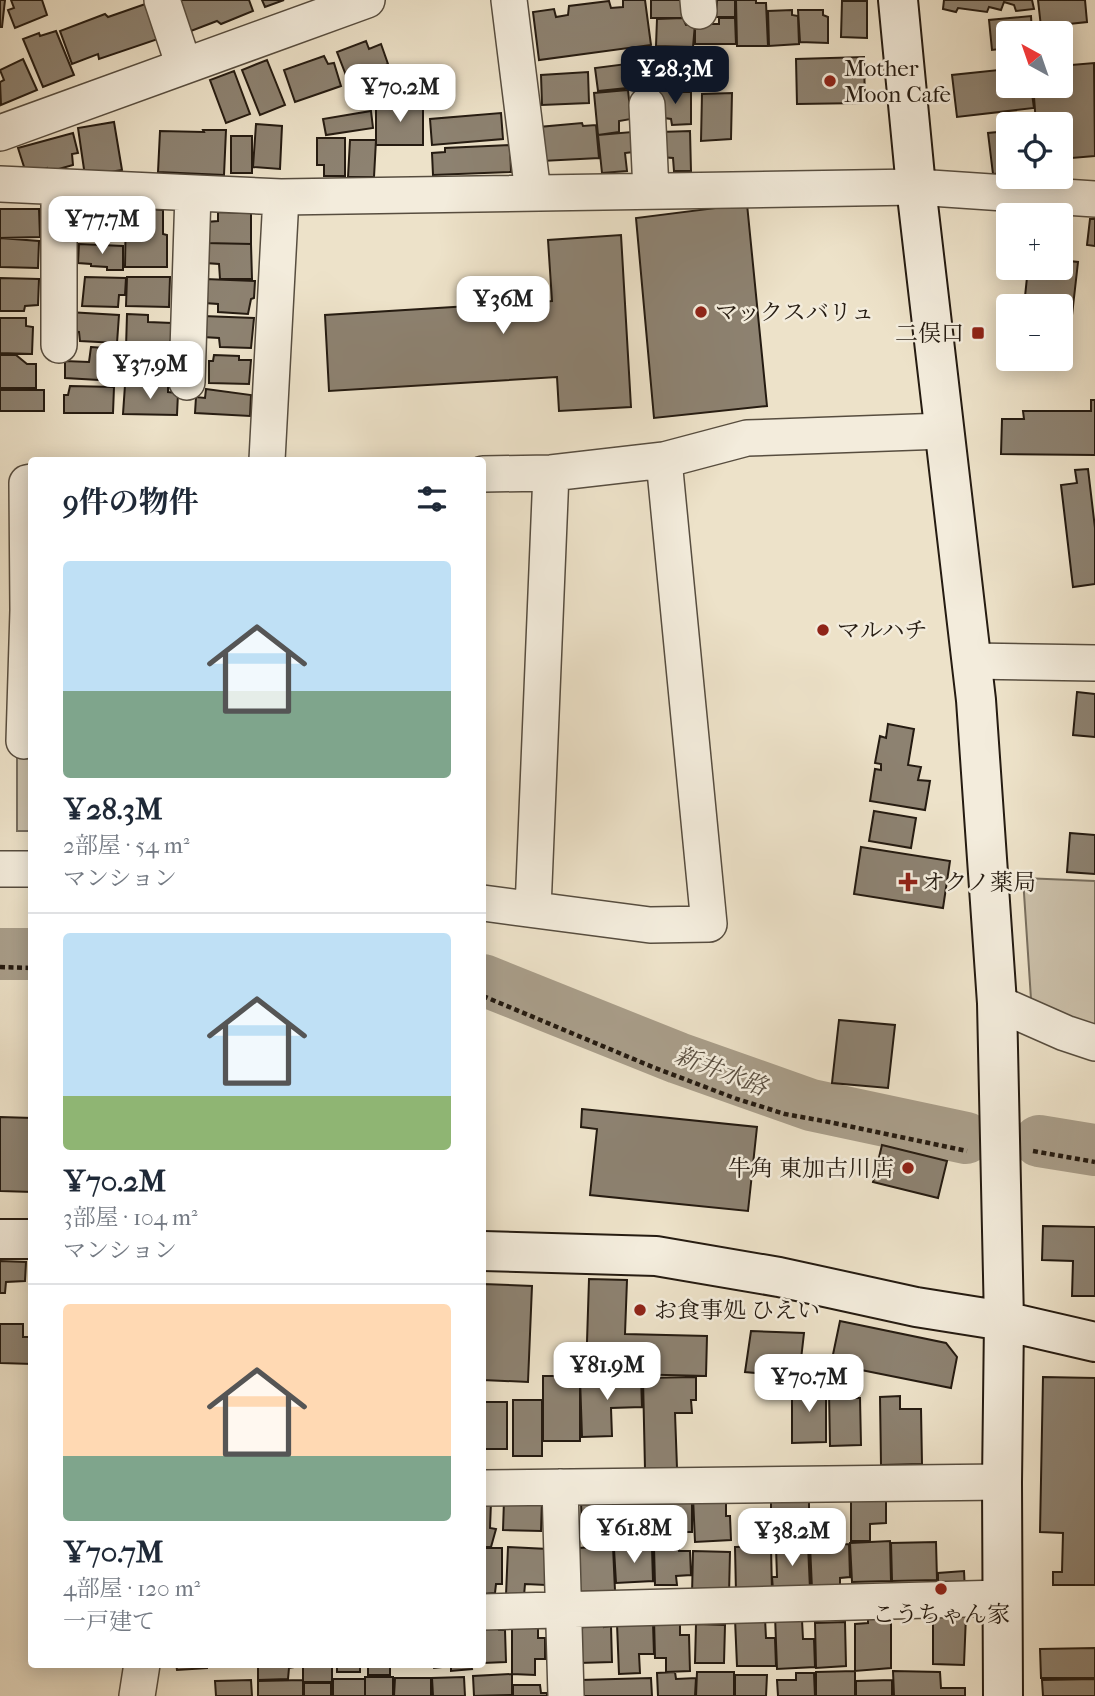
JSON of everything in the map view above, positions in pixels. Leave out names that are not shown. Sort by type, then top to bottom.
[{"type":"street","points":[[162,0],[184,66]]},
{"type":"street","points":[[0,132],[184,66],[329,6],[367,0]]},
{"type":"street","points":[[509,0],[533,193]]},
{"type":"street","points":[[898,0],[916,187],[976,700],[997,1003],[1004,1321],[1003,1696]]},
{"type":"street","points":[[647,105],[651,191]]},
{"type":"street","points":[[0,184],[281,197],[916,187],[1095,199]]},
{"type":"street","points":[[59,187],[59,345]]},
{"type":"street","points":[[187,382],[193,193]]},
{"type":"street","points":[[267,457],[281,197]]},
{"type":"street","points":[[486,474],[551,473],[664,460],[747,438],[944,431]]},
{"type":"street","points":[[486,903],[650,925],[709,924],[664,460]]},
{"type":"street","points":[[533,909],[551,473]]},
{"type":"street","points":[[28,482],[28,525]]},
{"type":"street","points":[[19,741],[28,634]]},
{"type":"street","points":[[971,662],[1095,663]]},
{"type":"street","points":[[0,869],[28,869]]},
{"type":"street","points":[[997,1003],[1095,1043]]},
{"type":"street","points":[[0,1239],[28,1240]]},
{"type":"street","points":[[486,1251],[656,1256],[779,1277],[916,1307],[1004,1321],[1095,1342]]},
{"type":"street","points":[[486,1488],[1002,1482]]},
{"type":"street","points":[[560,1487],[566,1696]]},
{"type":"street","points":[[486,1612],[1002,1598]]},
{"type":"street","points":[[137,1696],[141,1668]]},
{"type":"path","points":[[0,967],[28,968]]},
{"type":"path","points":[[486,997],[655,1068],[785,1114],[829,1122],[1001,1142],[1095,1163]]},
{"type":"shaded area","points":[[17,753],[28,753],[28,831],[17,831]]},
{"type":"shaded area","points":[[1023,878],[1095,881],[1095,1032],[1036,1008],[1031,999]]},
{"type":"building","points":[[0,0],[5,0],[2,27],[0,27]]},
{"type":"building","points":[[11,0],[42,0],[47,15],[15,28],[8,10],[14,8]]},
{"type":"building","points":[[179,0],[249,0],[253,11],[221,24],[217,21],[191,31]]},
{"type":"building","points":[[262,0],[284,0],[265,7]]},
{"type":"building","points":[[623,0],[645,0],[651,45],[539,60],[533,12],[554,9],[556,17],[568,15],[569,6],[609,1],[611,8],[623,7]]},
{"type":"building","points":[[651,0],[683,0],[683,18],[651,18]]},
{"type":"building","points":[[717,0],[735,0],[735,17],[716,17]]},
{"type":"building","points":[[736,0],[766,3],[768,46],[737,46]]},
{"type":"building","points":[[944,0],[1032,0],[1034,9],[1016,11],[1014,5],[1004,2],[1001,10],[989,7],[987,12],[958,8],[956,12],[943,9]]},
{"type":"building","points":[[1038,0],[1085,0],[1087,22],[1040,21]]},
{"type":"building","points":[[842,1],[867,1],[867,38],[841,37]]},
{"type":"building","points":[[151,2],[164,37],[99,59],[98,54],[72,64],[60,31],[105,14],[108,17]]},
{"type":"building","points":[[792,10],[792,15],[798,16],[799,44],[769,46],[768,11]]},
{"type":"building","points":[[798,10],[823,10],[823,15],[828,17],[828,43],[800,42]]},
{"type":"building","points":[[1031,16],[1031,21],[996,21],[996,50],[992,50],[989,20]]},
{"type":"building","points":[[683,18],[686,25],[695,24],[693,47],[656,46],[657,19]]},
{"type":"building","points":[[719,18],[735,18],[736,44],[695,44],[695,24],[719,24]]},
{"type":"building","points":[[56,31],[74,75],[43,87],[23,39]]},
{"type":"building","points":[[366,41],[369,49],[381,44],[388,64],[381,70],[385,80],[355,91],[337,52]]},
{"type":"building","points":[[324,56],[328,64],[334,63],[341,86],[295,102],[284,70]]},
{"type":"building","points":[[724,56],[725,84],[705,85],[704,57]]},
{"type":"building","name":"Mother Moon Cafe","points":[[864,57],[865,103],[797,104],[796,59]]},
{"type":"building","points":[[23,59],[37,90],[1,105],[0,82],[4,80],[0,70]]},
{"type":"building","points":[[267,60],[285,105],[260,115],[242,70]]},
{"type":"building","points":[[689,61],[690,87],[674,87],[673,79],[643,80],[641,63]]},
{"type":"building","points":[[634,63],[637,87],[598,91],[595,68]]},
{"type":"building","points":[[1094,63],[1095,156],[1073,158],[1073,112],[1035,112],[1034,98],[1073,98],[1073,65]]},
{"type":"building","points":[[996,70],[996,98],[1033,98],[1034,108],[957,117],[952,75]]},
{"type":"building","points":[[234,71],[250,114],[226,123],[210,80]]},
{"type":"building","points":[[588,72],[589,103],[542,105],[541,75]]},
{"type":"building","points":[[658,88],[676,88],[677,92],[691,92],[691,124],[672,125],[671,119],[664,118],[658,108]]},
{"type":"building","points":[[628,90],[631,119],[619,121],[619,132],[598,135],[594,93]]},
{"type":"building","points":[[732,93],[731,139],[701,141],[702,94]]},
{"type":"building","points":[[407,100],[423,100],[423,145],[376,145],[376,105],[407,105]]},
{"type":"building","points":[[371,111],[373,128],[326,135],[323,119]]},
{"type":"building","points":[[501,113],[503,139],[432,145],[430,119]]},
{"type":"building","points":[[114,122],[122,170],[85,176],[78,128]]},
{"type":"building","points":[[582,123],[583,126],[596,125],[599,158],[542,161],[539,127]]},
{"type":"building","points":[[256,124],[282,126],[280,169],[253,167]]},
{"type":"building","points":[[203,130],[226,130],[224,175],[158,172],[160,131],[204,132]]},
{"type":"building","points":[[690,131],[691,171],[674,171],[673,158],[660,157],[660,132]]},
{"type":"building","points":[[632,132],[633,152],[625,153],[627,171],[602,173],[598,135]]},
{"type":"building","points":[[996,132],[996,174],[993,174],[988,133]]},
{"type":"building","points":[[73,133],[78,153],[72,154],[73,165],[48,172],[47,168],[26,173],[18,148]]},
{"type":"building","points":[[231,136],[252,136],[252,173],[231,173]]},
{"type":"building","points":[[317,138],[345,138],[345,176],[324,176],[324,165],[317,165]]},
{"type":"building","points":[[350,140],[376,140],[374,177],[348,177]]},
{"type":"building","points":[[510,145],[511,172],[433,175],[432,153],[445,152],[445,148]]},
{"type":"building","name":"マックスバリュ","points":[[747,204],[767,406],[654,418],[636,218]]},
{"type":"building","points":[[126,205],[149,205],[150,209],[163,210],[163,234],[167,235],[167,267],[125,267]]},
{"type":"building","points":[[0,209],[39,209],[40,237],[0,238]]},
{"type":"building","points":[[73,210],[116,211],[115,239],[72,238]]},
{"type":"building","points":[[218,212],[251,213],[251,244],[205,243],[206,222],[218,221]]},
{"type":"building","points":[[1090,219],[1095,219],[1095,246],[1087,245]]},
{"type":"building","points":[[621,235],[631,407],[559,411],[557,377],[329,391],[325,315],[552,301],[548,240]]},
{"type":"building","points":[[0,238],[39,241],[38,268],[0,267]]},
{"type":"building","points":[[205,243],[251,244],[252,279],[220,279],[219,264],[205,263]]},
{"type":"building","points":[[79,244],[123,246],[123,270],[107,270],[107,267],[78,263]]},
{"type":"building","points":[[1073,261],[1078,262],[1073,306],[1073,294],[1025,294],[1027,280],[1073,280]]},
{"type":"building","points":[[85,277],[126,278],[125,295],[119,295],[118,307],[82,306]]},
{"type":"building","points":[[127,277],[170,277],[169,307],[126,306]]},
{"type":"building","points":[[0,278],[39,279],[38,305],[25,306],[24,311],[0,311]]},
{"type":"building","points":[[205,279],[255,281],[254,298],[251,299],[248,314],[218,312],[218,304],[204,303]]},
{"type":"building","points":[[68,312],[119,315],[117,343],[80,341],[79,332],[68,331]]},
{"type":"building","points":[[127,314],[148,315],[148,322],[172,323],[173,332],[168,350],[126,348]]},
{"type":"building","points":[[203,316],[254,318],[251,348],[220,347],[219,338],[203,337]]},
{"type":"building","points":[[0,318],[26,318],[26,326],[33,327],[32,354],[0,353]]},
{"type":"building","points":[[91,347],[118,349],[116,381],[65,378],[65,361],[89,362]]},
{"type":"building","points":[[127,349],[164,351],[161,382],[125,380]]},
{"type":"building","points":[[0,355],[16,355],[27,364],[36,364],[36,388],[0,388]]},
{"type":"building","points":[[214,355],[239,356],[239,360],[251,360],[249,384],[209,383],[209,361],[213,361]]},
{"type":"building","points":[[125,385],[168,386],[168,392],[178,393],[177,415],[123,414]]},
{"type":"building","points":[[70,386],[114,387],[113,413],[64,413],[64,395],[68,395]]},
{"type":"building","points":[[206,389],[251,395],[250,416],[195,413],[196,397],[205,398]]},
{"type":"building","points":[[0,390],[44,390],[44,411],[0,411]]},
{"type":"building","points":[[1091,400],[1095,400],[1095,455],[1001,454],[1002,419],[1024,419],[1023,411],[1091,411]]},
{"type":"building","points":[[1088,469],[1095,528],[1095,584],[1073,587],[1061,485],[1077,483],[1075,470]]},
{"type":"building","points":[[1077,692],[1095,694],[1095,737],[1073,735]]},
{"type":"building","points":[[888,724],[914,729],[908,765],[921,767],[918,780],[930,781],[925,810],[870,801],[875,769],[881,770],[881,764],[875,763],[880,736],[886,738]]},
{"type":"building","points":[[874,811],[916,818],[911,848],[869,841]]},
{"type":"building","points":[[1070,833],[1095,835],[1095,874],[1067,872]]},
{"type":"building","points":[[861,847],[950,861],[943,908],[854,894]]},
{"type":"building","points":[[839,1020],[895,1025],[888,1088],[832,1083]]},
{"type":"building","points":[[582,1109],[757,1127],[748,1211],[590,1195],[597,1129],[581,1127]]},
{"type":"building","points":[[0,1117],[28,1118],[28,1192],[0,1191]]},
{"type":"building","points":[[882,1145],[947,1161],[938,1198],[873,1182]]},
{"type":"building","points":[[1043,1226],[1095,1227],[1095,1296],[1072,1296],[1073,1261],[1042,1260]]},
{"type":"building","points":[[0,1261],[26,1262],[25,1281],[6,1282],[5,1293],[0,1293]]},
{"type":"building","points":[[589,1279],[627,1280],[625,1334],[707,1336],[706,1376],[586,1373]]},
{"type":"building","points":[[486,1284],[532,1286],[528,1382],[486,1380]]},
{"type":"building","points":[[840,1321],[946,1343],[957,1357],[951,1388],[831,1364]]},
{"type":"building","points":[[0,1324],[23,1324],[23,1337],[28,1337],[28,1364],[0,1363]]},
{"type":"building","points":[[751,1331],[804,1333],[799,1377],[745,1372]]},
{"type":"building","points":[[543,1376],[580,1376],[580,1441],[543,1441]]},
{"type":"building","points":[[641,1376],[642,1407],[611,1408],[612,1436],[582,1437],[580,1378]]},
{"type":"building","points":[[696,1377],[696,1400],[691,1400],[692,1413],[675,1413],[677,1468],[645,1469],[643,1378]]},
{"type":"building","points":[[1043,1377],[1095,1378],[1095,1585],[1053,1585],[1053,1572],[1062,1572],[1063,1533],[1040,1532]]},
{"type":"building","points":[[826,1386],[826,1442],[792,1443],[792,1387]]},
{"type":"building","points":[[829,1391],[848,1391],[848,1398],[860,1398],[861,1445],[830,1446]]},
{"type":"building","points":[[900,1396],[900,1409],[921,1409],[922,1464],[881,1465],[880,1397]]},
{"type":"building","points":[[513,1400],[542,1400],[542,1456],[513,1456]]},
{"type":"building","points":[[486,1402],[507,1402],[507,1449],[486,1449]]},
{"type":"building","points":[[692,1494],[692,1532],[678,1532],[678,1545],[653,1545],[653,1499]]},
{"type":"building","points":[[771,1495],[809,1495],[809,1543],[788,1543],[788,1532],[771,1532]]},
{"type":"building","points":[[626,1496],[652,1497],[650,1537],[619,1536],[620,1519],[625,1518]]},
{"type":"building","points":[[693,1497],[726,1500],[731,1540],[695,1542]]},
{"type":"building","points":[[613,1499],[614,1531],[582,1535],[581,1501]]},
{"type":"building","points":[[504,1500],[542,1501],[541,1531],[503,1530]]},
{"type":"building","points":[[486,1501],[491,1502],[490,1528],[496,1529],[491,1547],[486,1547]]},
{"type":"building","points":[[851,1501],[886,1501],[886,1523],[870,1524],[870,1541],[851,1541]]},
{"type":"building","points":[[890,1541],[891,1581],[852,1582],[850,1543]]},
{"type":"building","points":[[936,1542],[937,1580],[892,1581],[891,1543]]},
{"type":"building","points":[[849,1544],[850,1577],[840,1578],[840,1588],[812,1589],[810,1545]]},
{"type":"building","points":[[808,1545],[810,1589],[773,1590],[772,1577],[777,1577],[776,1547]]},
{"type":"building","points":[[613,1546],[615,1591],[579,1592],[578,1548]]},
{"type":"building","points":[[679,1546],[679,1551],[690,1551],[691,1575],[676,1576],[677,1585],[655,1585],[654,1547]]},
{"type":"building","points":[[771,1546],[772,1592],[736,1593],[735,1547]]},
{"type":"building","points":[[508,1547],[548,1549],[546,1585],[525,1584],[524,1596],[506,1595]]},
{"type":"building","points":[[486,1548],[502,1548],[502,1584],[496,1584],[495,1593],[486,1594]]},
{"type":"building","points":[[652,1548],[653,1581],[616,1583],[614,1549]]},
{"type":"building","points":[[693,1551],[730,1552],[729,1595],[692,1595]]},
{"type":"building","points":[[964,1571],[965,1592],[938,1593],[938,1573]]},
{"type":"building","points":[[868,1614],[891,1614],[891,1668],[855,1671],[855,1624],[868,1623]]},
{"type":"building","points":[[933,1614],[966,1615],[964,1665],[933,1664]]},
{"type":"building","points":[[775,1616],[802,1620],[803,1639],[814,1639],[815,1667],[777,1669]]},
{"type":"building","points":[[680,1618],[680,1635],[689,1635],[690,1671],[666,1672],[666,1658],[655,1658],[654,1619]]},
{"type":"building","points":[[765,1618],[766,1638],[775,1638],[776,1666],[737,1666],[735,1619]]},
{"type":"building","points":[[604,1620],[604,1627],[611,1626],[612,1662],[579,1663],[578,1628],[585,1627],[585,1621]]},
{"type":"building","points":[[486,1622],[498,1622],[499,1630],[505,1630],[506,1662],[486,1663]]},
{"type":"building","points":[[845,1622],[846,1666],[816,1668],[815,1623]]},
{"type":"building","points":[[653,1623],[654,1654],[639,1654],[640,1673],[619,1674],[617,1624]]},
{"type":"building","points":[[696,1624],[725,1625],[724,1663],[695,1663]]},
{"type":"building","points":[[512,1625],[538,1625],[538,1638],[545,1638],[545,1659],[535,1659],[535,1675],[512,1674]]},
{"type":"building","points":[[1095,1648],[1095,1678],[1041,1678],[1040,1649]]},
{"type":"building","points":[[258,1668],[289,1668],[288,1679],[258,1680]]},
{"type":"building","points":[[303,1668],[332,1668],[332,1682],[303,1682]]},
{"type":"building","points":[[337,1668],[360,1668],[360,1672],[337,1672]]},
{"type":"building","points":[[368,1668],[390,1668],[390,1675],[368,1675]]},
{"type":"building","points":[[451,1668],[472,1669],[451,1671]]},
{"type":"building","points":[[855,1671],[855,1696],[816,1696],[816,1672]]},
{"type":"building","points":[[893,1671],[940,1672],[941,1688],[965,1688],[965,1696],[894,1696]]},
{"type":"building","points":[[675,1672],[676,1679],[696,1678],[695,1696],[658,1696],[657,1673]]},
{"type":"building","points":[[697,1672],[734,1672],[734,1696],[696,1696]]},
{"type":"building","points":[[796,1673],[814,1673],[815,1696],[778,1696],[777,1680],[796,1680]]},
{"type":"building","points":[[512,1674],[512,1695],[474,1696],[473,1676]]},
{"type":"building","points":[[735,1675],[767,1675],[766,1696],[735,1696]]},
{"type":"building","points":[[365,1677],[393,1677],[393,1696],[365,1696]]},
{"type":"building","points":[[464,1677],[465,1696],[433,1696],[432,1678]]},
{"type":"building","points":[[395,1678],[431,1678],[431,1696],[394,1696]]},
{"type":"building","points":[[651,1678],[652,1696],[580,1696],[580,1680]]},
{"type":"building","points":[[333,1679],[365,1679],[365,1696],[333,1696]]},
{"type":"building","points":[[1095,1679],[1095,1696],[1043,1696],[1042,1680]]},
{"type":"building","points":[[251,1680],[252,1696],[216,1696],[215,1681]]},
{"type":"building","points":[[303,1680],[303,1696],[258,1696],[258,1681]]},
{"type":"building","points":[[892,1680],[892,1696],[856,1696],[856,1681]]},
{"type":"building","points":[[304,1683],[331,1683],[331,1696],[304,1696]]},
{"type":"building","points":[[513,1685],[540,1685],[541,1693],[547,1693],[547,1696],[513,1696]]},
{"type":"waterway","name":"新井水路","points":[[0,954],[28,954]]},
{"type":"waterway","name":"新井水路","points":[[486,981],[678,1058],[811,1105],[966,1138]]},
{"type":"waterway","name":"新井水路","points":[[1039,1141],[1095,1150]]},
{"type":"place","name":"Mother Moon Cafe","points":[[830,81]]},
{"type":"place","name":"マックスバリュ","points":[[701,312]]},
{"type":"place","name":"二俣口","points":[[978,333]]},
{"type":"place","name":"マルハチ","points":[[823,630]]},
{"type":"place","name":"オクノ薬局","points":[[908,882]]},
{"type":"place","name":"牛角 東加古川店","points":[[908,1168]]},
{"type":"place","name":"お食事処 ひえい","points":[[640,1310]]},
{"type":"place","name":"こうちゃん家","points":[[941,1589]]}]
